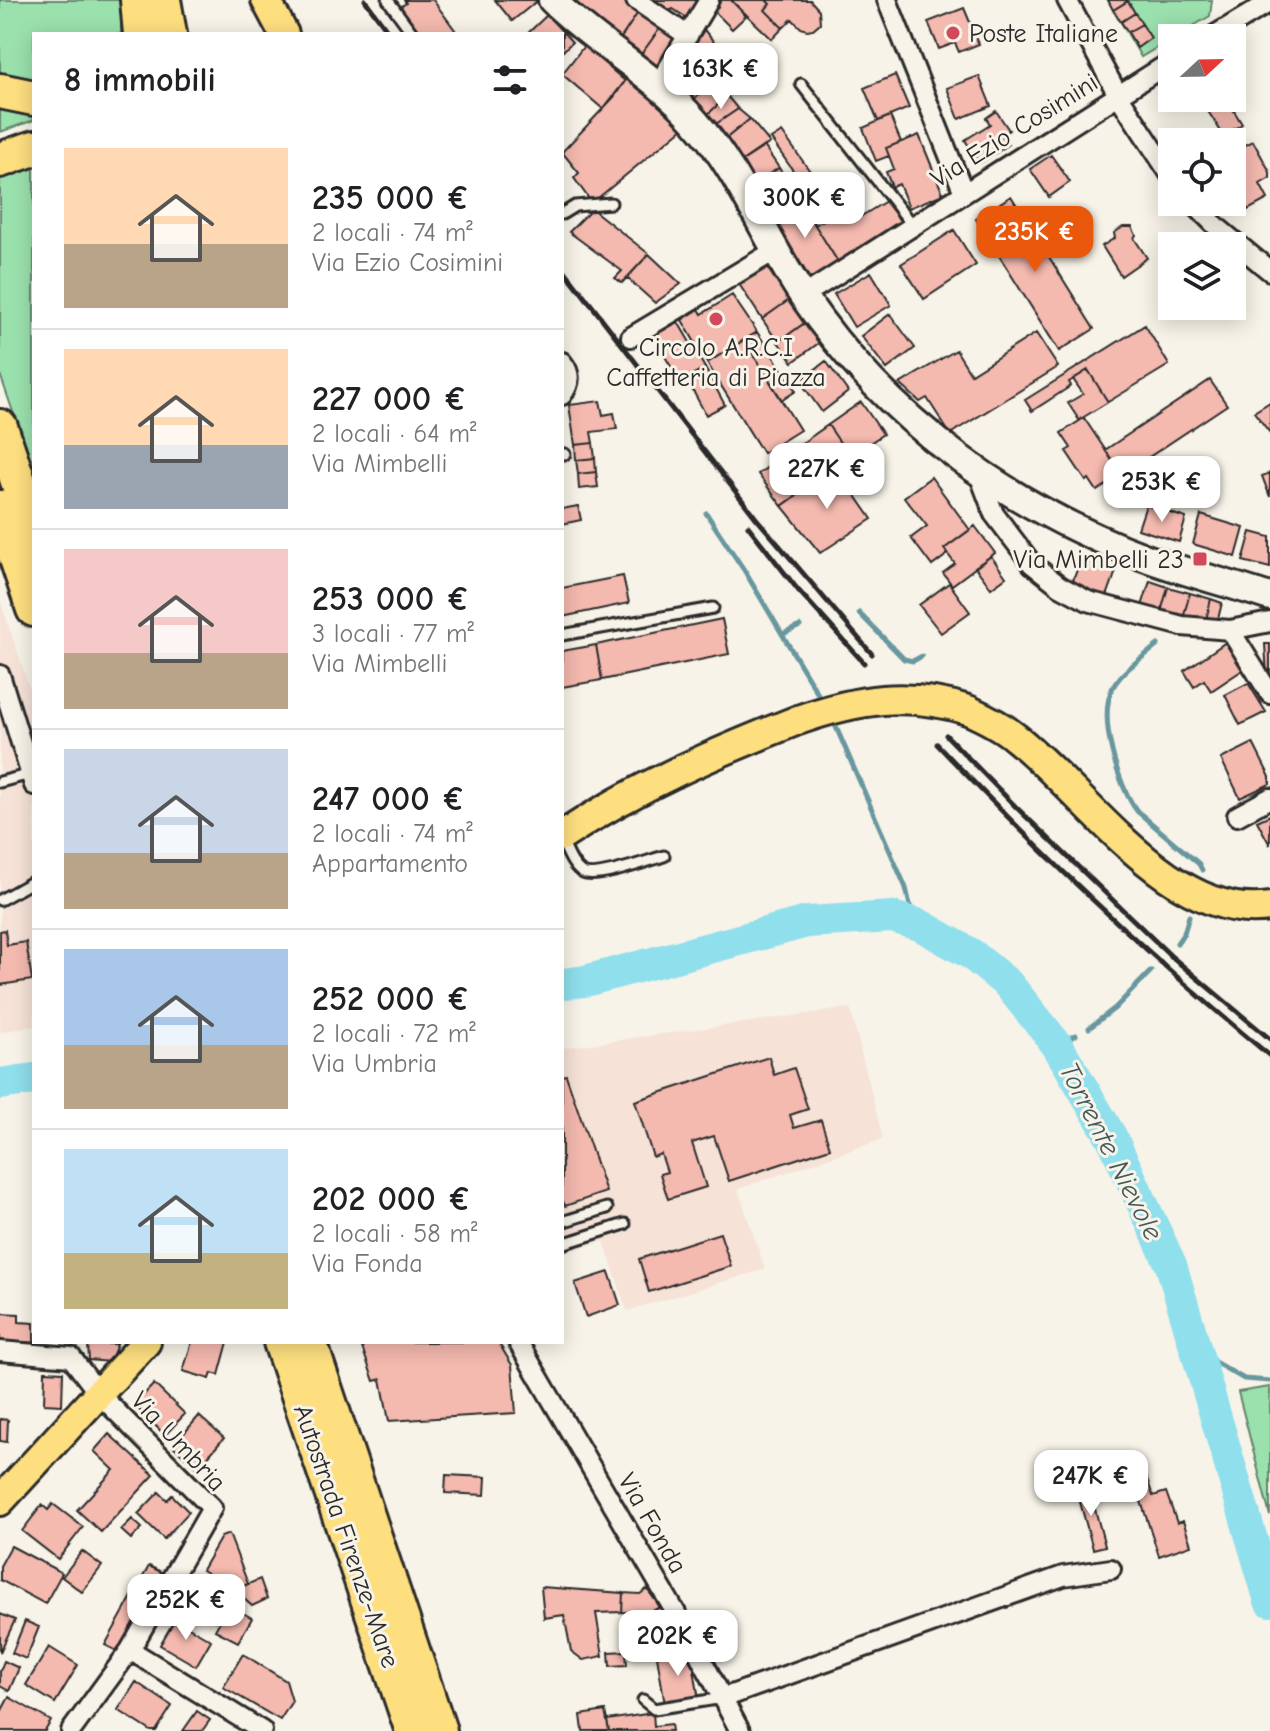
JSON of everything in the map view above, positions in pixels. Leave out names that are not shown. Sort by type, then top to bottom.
[{"type":"highway","points":[[0,91],[32,98]]},
{"type":"highway","points":[[0,141],[32,131]]},
{"type":"highway","points":[[0,160],[32,149]]},
{"type":"highway","points":[[0,427],[10,520],[32,602]]},
{"type":"highway","name":"Autostrada Firenze-Mare","points":[[282,1344],[413,1731]]},
{"type":"highway","name":"Autostrada Firenze-Mare","points":[[310,1344],[439,1731]]},
{"type":"main road","points":[[266,0],[283,32]]},
{"type":"main road","points":[[552,0],[583,29],[658,85],[702,130],[728,168],[803,296],[845,353],[878,390],[917,426],[979,474],[1075,529],[1150,559],[1270,597]]},
{"type":"main road","points":[[564,837],[611,804],[759,736],[852,704],[903,698],[951,705],[1002,727],[1034,752],[1168,878],[1186,889],[1222,903],[1247,908],[1270,907]]},
{"type":"main road","points":[[0,1501],[144,1344]]},
{"type":"street","points":[[636,0],[688,36]]},
{"type":"street","points":[[658,85],[709,0]]},
{"type":"street","points":[[887,0],[964,193]]},
{"type":"street","points":[[1067,0],[1118,95],[1158,156]]},
{"type":"street","points":[[1233,24],[1270,2]]},
{"type":"street","name":"Via Ezio Cosimini","points":[[803,296],[1158,70]]},
{"type":"street","points":[[1206,216],[1270,271]]},
{"type":"street","points":[[631,337],[776,250]]},
{"type":"street","points":[[564,392],[568,387],[566,367]]},
{"type":"street","points":[[979,474],[994,514],[1032,564],[1050,579],[1088,601],[1182,626],[1230,630],[1270,622]]},
{"type":"street","points":[[1230,630],[1270,694]]},
{"type":"street","points":[[0,675],[32,780]]},
{"type":"street","points":[[1237,816],[1270,798]]},
{"type":"street","name":"Via Fonda","points":[[519,1344],[740,1731]]},
{"type":"street","points":[[0,1351],[71,1357],[99,1394]]},
{"type":"street","name":"Via Umbria","points":[[71,1731],[130,1650],[212,1508],[99,1394]]},
{"type":"street","points":[[723,1698],[1063,1576],[1111,1569]]},
{"type":"street","points":[[130,1650],[262,1731]]},
{"type":"lane","points":[[388,0],[412,32]]},
{"type":"lane","points":[[801,84],[913,226]]},
{"type":"lane","points":[[564,213],[575,206],[611,203]]},
{"type":"lane","points":[[564,635],[713,608]]},
{"type":"lane","points":[[0,782],[32,780]]},
{"type":"lane","points":[[564,843],[573,864],[583,873],[596,875],[664,856]]},
{"type":"lane","points":[[0,900],[32,882]]},
{"type":"lane","points":[[564,1221],[607,1208]]},
{"type":"lane","points":[[564,1243],[625,1224]]},
{"type":"lane","points":[[643,1700],[654,1709],[723,1698]]},
{"type":"shaded area","points":[[0,600],[32,695],[32,1026],[0,1032]]},
{"type":"shaded area","points":[[850,1008],[883,1139],[738,1189],[765,1269],[627,1311],[604,1241],[564,1252],[564,1048]]},
{"type":"green space","points":[[0,0],[121,0],[121,32],[32,32],[32,87],[0,79]]},
{"type":"green space","points":[[1108,0],[1212,0],[1210,16],[1197,24],[1158,24],[1158,47],[1141,57]]},
{"type":"green space","points":[[0,101],[32,105],[32,121],[0,132]]},
{"type":"green space","points":[[32,160],[32,467],[0,374],[0,171]]},
{"type":"green space","points":[[1270,1387],[1270,1516],[1238,1392]]},
{"type":"building","points":[[404,0],[433,0],[457,32],[416,32],[399,8],[406,3]]},
{"type":"building","points":[[495,0],[536,0],[537,1],[512,21]]},
{"type":"building","points":[[574,0],[630,0],[641,8],[617,44],[569,6]]},
{"type":"building","points":[[650,0],[697,0],[700,3],[690,20],[673,9],[666,14]]},
{"type":"building","points":[[722,0],[731,0],[746,16],[732,29],[712,9]]},
{"type":"building","points":[[731,0],[766,0],[770,4],[765,10],[783,28],[772,39]]},
{"type":"building","points":[[766,0],[810,0],[819,10],[820,23],[807,30],[792,19],[783,28],[765,10],[770,4]]},
{"type":"building","points":[[1108,0],[1127,0],[1128,1],[1113,10]]},
{"type":"building","points":[[1128,1],[1135,13],[1121,22],[1113,10]]},
{"type":"building","name":"Poste Italiane","points":[[964,8],[979,44],[959,52],[955,43],[939,49],[928,22]]},
{"type":"building","points":[[639,11],[663,24],[640,56],[617,44]]},
{"type":"building","points":[[1135,13],[1142,24],[1128,32],[1121,22]]},
{"type":"building","points":[[547,15],[563,32],[529,32]]},
{"type":"building","points":[[663,24],[684,40],[661,72],[640,56]]},
{"type":"building","points":[[1142,24],[1151,38],[1137,48],[1128,32]]},
{"type":"building","points":[[701,26],[722,52],[679,89],[667,74]]},
{"type":"building","points":[[564,33],[572,42],[564,50]]},
{"type":"building","points":[[584,46],[625,81],[603,109],[564,76]]},
{"type":"building","points":[[703,67],[715,79],[691,102],[679,89]]},
{"type":"building","points":[[895,75],[909,108],[878,121],[864,88]]},
{"type":"building","points":[[979,76],[991,106],[959,119],[947,88]]},
{"type":"building","points":[[628,77],[683,128],[592,203],[574,178],[579,173],[564,154],[564,150],[614,97]]},
{"type":"building","points":[[715,79],[727,96],[705,117],[691,102]]},
{"type":"building","points":[[727,96],[738,109],[713,126],[705,117]]},
{"type":"building","points":[[738,109],[750,119],[724,140],[713,126]]},
{"type":"building","points":[[996,111],[1009,130],[1002,135],[1008,145],[980,163],[965,140],[990,124],[986,118]]},
{"type":"building","points":[[1208,112],[1235,112],[1242,124],[1236,128],[1219,128]]},
{"type":"building","points":[[890,116],[901,142],[886,148],[889,156],[876,161],[863,128]]},
{"type":"building","points":[[750,119],[770,143],[739,163],[724,140]]},
{"type":"building","points":[[782,132],[812,174],[801,182],[771,139]]},
{"type":"building","points":[[919,135],[943,194],[909,208],[899,184],[892,187],[886,172],[894,169],[886,148]]},
{"type":"building","points":[[1253,141],[1270,172],[1270,178],[1260,184],[1268,199],[1248,210],[1246,206],[1246,145]]},
{"type":"building","points":[[764,146],[779,168],[753,184],[739,163]]},
{"type":"building","points":[[1051,155],[1070,182],[1049,197],[1030,169]]},
{"type":"building","points":[[779,168],[800,201],[773,217],[753,184]]},
{"type":"building","points":[[1011,196],[1094,329],[1059,351],[976,219]]},
{"type":"building","points":[[800,201],[838,262],[810,279],[773,217]]},
{"type":"building","points":[[886,201],[900,221],[838,262],[815,225],[851,204],[860,217]]},
{"type":"building","points":[[592,209],[649,254],[622,283],[615,278],[622,271],[569,232]]},
{"type":"building","points":[[1123,227],[1132,227],[1136,235],[1134,238],[1147,258],[1121,276],[1102,246],[1115,238],[1114,233]]},
{"type":"building","points":[[954,230],[976,265],[924,299],[901,264]]},
{"type":"building","points":[[649,254],[681,284],[655,303],[627,278]]},
{"type":"building","points":[[764,263],[789,300],[762,319],[737,281]]},
{"type":"building","points":[[871,272],[891,305],[854,327],[834,294]]},
{"type":"building","points":[[732,295],[757,332],[707,363],[682,320],[699,309],[702,314]]},
{"type":"building","points":[[789,300],[806,322],[778,342],[762,319]]},
{"type":"building","points":[[890,314],[915,348],[887,369],[861,336]]},
{"type":"building","points":[[678,322],[705,368],[680,382],[653,336]]},
{"type":"building","points":[[806,322],[820,342],[793,362],[778,342]]},
{"type":"building","points":[[1145,325],[1169,365],[1108,402],[1088,370],[1069,382],[1071,386],[1032,411],[1025,400]]},
{"type":"building","points":[[757,332],[796,391],[782,400],[744,340]]},
{"type":"building","points":[[1036,333],[1058,367],[950,434],[927,398],[920,402],[900,384],[956,350],[971,374]]},
{"type":"building","points":[[744,340],[800,430],[763,453],[707,363]]},
{"type":"building","points":[[826,361],[848,392],[822,412],[800,381]]},
{"type":"building","points":[[705,368],[725,405],[706,415],[686,378]]},
{"type":"building","points":[[1088,370],[1108,402],[1079,420],[1068,403],[1083,394],[1073,379]]},
{"type":"building","points":[[1210,380],[1227,405],[1122,475],[1105,450]]},
{"type":"building","points":[[600,401],[603,415],[614,413],[617,429],[591,432],[593,443],[575,445],[569,405]]},
{"type":"building","points":[[861,402],[883,434],[850,457],[828,425]]},
{"type":"building","points":[[1270,402],[1270,433],[1254,412]]},
{"type":"building","points":[[1084,418],[1122,475],[1097,491],[1089,479],[1086,481],[1066,451],[1071,448],[1061,433]]},
{"type":"building","points":[[828,425],[850,457],[782,506],[758,474]]},
{"type":"building","points":[[593,443],[595,458],[576,460],[575,445]]},
{"type":"building","points":[[595,458],[596,472],[578,474],[576,460]]},
{"type":"building","points":[[836,467],[872,519],[820,553],[782,506]]},
{"type":"building","points":[[596,472],[598,487],[579,489],[578,474]]},
{"type":"building","points":[[1270,473],[1270,497],[1262,476]]},
{"type":"building","points":[[931,477],[970,530],[944,549],[948,554],[932,566],[911,538],[927,526],[904,497]]},
{"type":"building","points":[[1146,505],[1186,518],[1179,542],[1138,529]]},
{"type":"building","points":[[578,506],[581,520],[564,524],[564,509]]},
{"type":"building","points":[[1201,515],[1244,528],[1236,557],[1193,544]]},
{"type":"building","points":[[975,526],[995,553],[952,585],[943,573],[955,564],[944,549]]},
{"type":"building","points":[[1251,532],[1270,537],[1270,568],[1243,561]]},
{"type":"building","points":[[991,556],[1006,577],[991,588],[975,567]]},
{"type":"building","points":[[1081,559],[1116,571],[1106,599],[1071,586]]},
{"type":"building","points":[[623,576],[629,603],[564,617],[564,588]]},
{"type":"building","points":[[1150,581],[1168,587],[1161,612],[1142,606]]},
{"type":"building","points":[[949,583],[970,612],[941,633],[919,605]]},
{"type":"building","points":[[1168,587],[1190,593],[1183,618],[1161,612]]},
{"type":"building","points":[[1190,593],[1211,599],[1205,624],[1183,618]]},
{"type":"building","points":[[1211,599],[1222,603],[1216,627],[1205,624]]},
{"type":"building","points":[[722,619],[729,654],[602,680],[596,645]]},
{"type":"building","points":[[1226,642],[1244,669],[1211,691],[1204,680],[1194,687],[1184,671]]},
{"type":"building","points":[[1265,644],[1270,644],[1270,676],[1267,676]]},
{"type":"building","points":[[596,645],[602,680],[564,687],[564,651]]},
{"type":"building","points":[[1248,683],[1266,712],[1240,725],[1225,695]]},
{"type":"building","points":[[1253,743],[1270,777],[1270,784],[1240,798],[1221,759]]},
{"type":"building","points":[[1270,815],[1270,845],[1257,821]]},
{"type":"building","points":[[5,930],[7,945],[26,942],[32,980],[0,985],[0,931]]},
{"type":"building","points":[[769,1057],[774,1075],[794,1068],[808,1109],[790,1115],[794,1128],[821,1120],[830,1148],[729,1181],[714,1136],[692,1143],[706,1187],[668,1199],[660,1174],[667,1172],[661,1154],[653,1157],[635,1101]]},
{"type":"building","points":[[564,1076],[606,1192],[565,1206],[564,1204]]},
{"type":"building","points":[[720,1233],[731,1266],[649,1292],[639,1259]]},
{"type":"building","points":[[609,1272],[620,1305],[586,1317],[575,1283]]},
{"type":"building","points":[[0,1313],[19,1314],[19,1322],[32,1323],[32,1343],[0,1341]]},
{"type":"building","points":[[88,1344],[117,1344],[110,1362],[89,1360]]},
{"type":"building","points":[[191,1344],[227,1344],[219,1375],[212,1373],[210,1379],[183,1371]]},
{"type":"building","points":[[361,1344],[499,1344],[512,1365],[516,1413],[389,1421],[381,1379],[374,1381]]},
{"type":"building","points":[[45,1371],[63,1372],[62,1405],[44,1404]]},
{"type":"building","points":[[154,1384],[185,1414],[165,1435],[134,1405]]},
{"type":"building","points":[[199,1416],[224,1438],[198,1468],[173,1446]]},
{"type":"building","points":[[0,1419],[8,1420],[7,1442],[0,1441]]},
{"type":"building","points":[[109,1434],[154,1475],[101,1532],[77,1510],[114,1470],[94,1451]]},
{"type":"building","points":[[1144,1470],[1153,1496],[1166,1492],[1177,1523],[1183,1521],[1191,1545],[1159,1556],[1132,1474]]},
{"type":"building","points":[[446,1475],[486,1477],[485,1495],[445,1493]]},
{"type":"building","points":[[1089,1487],[1105,1546],[1093,1549],[1077,1491]]},
{"type":"building","points":[[159,1492],[167,1500],[172,1495],[189,1512],[164,1539],[138,1514]]},
{"type":"building","points":[[53,1504],[83,1527],[58,1559],[22,1531],[42,1505],[48,1510]]},
{"type":"building","points":[[132,1519],[142,1528],[131,1539],[121,1530]]},
{"type":"building","points":[[229,1534],[248,1584],[234,1590],[202,1570],[221,1537]]},
{"type":"building","points":[[11,1546],[62,1573],[45,1604],[0,1580],[0,1566]]},
{"type":"building","points":[[82,1551],[102,1566],[82,1592],[62,1577]]},
{"type":"building","points":[[149,1566],[163,1573],[119,1652],[105,1645]]},
{"type":"building","points":[[195,1575],[230,1597],[215,1621],[180,1600]]},
{"type":"building","points":[[260,1579],[267,1599],[252,1606],[234,1590]]},
{"type":"building","points":[[541,1587],[623,1593],[622,1612],[596,1613],[603,1656],[583,1660],[571,1651],[564,1615],[544,1618]]},
{"type":"building","points":[[647,1589],[660,1607],[647,1614],[622,1612],[623,1593],[640,1594]]},
{"type":"building","points":[[229,1605],[252,1618],[238,1642],[215,1630]]},
{"type":"building","points":[[660,1607],[691,1650],[657,1656],[643,1629],[651,1623],[647,1614]]},
{"type":"building","points":[[0,1614],[15,1620],[0,1652]]},
{"type":"building","points":[[175,1619],[211,1640],[196,1666],[160,1645]]},
{"type":"building","points":[[25,1621],[39,1627],[26,1659],[12,1653]]},
{"type":"building","points":[[49,1647],[78,1665],[55,1703],[26,1685]]},
{"type":"building","points":[[691,1650],[699,1700],[665,1705],[657,1656]]},
{"type":"building","points":[[626,1651],[627,1665],[610,1666],[609,1652]]},
{"type":"building","points":[[243,1654],[286,1681],[292,1701],[280,1720],[223,1687]]},
{"type":"building","points":[[4,1661],[19,1668],[9,1691],[0,1686]]},
{"type":"building","points":[[136,1682],[172,1706],[156,1731],[151,1731],[118,1710]]},
{"type":"building","points":[[9,1697],[51,1721],[45,1731],[0,1731],[0,1714]]},
{"type":"building","points":[[197,1711],[210,1720],[202,1731],[183,1731]]},
{"type":"building","points":[[605,1711],[609,1731],[583,1731],[581,1715]]},
{"type":"building","points":[[653,1713],[654,1726],[671,1724],[672,1731],[609,1731],[607,1720]]},
{"type":"waterway","points":[[706,513],[744,570],[822,701]]},
{"type":"waterway","points":[[859,613],[904,659],[913,661],[922,656]]},
{"type":"waterway","points":[[783,634],[800,626]]},
{"type":"waterway","points":[[1158,645],[1128,669],[1113,687],[1107,716],[1112,751],[1123,785],[1137,811],[1199,864],[1202,870]]},
{"type":"waterway","points":[[833,720],[906,888],[914,923]]},
{"type":"waterway","points":[[1177,943],[1189,916]]},
{"type":"waterway","name":"Torrente Nievole","points":[[564,984],[585,981],[807,922],[892,917],[920,925],[971,954],[1008,984],[1057,1045],[1112,1138],[1171,1265],[1270,1601]]},
{"type":"waterway","points":[[1089,1028],[1115,1008],[1151,971]]},
{"type":"waterway","points":[[1057,1045],[1076,1035]]},
{"type":"waterway","name":"Torrente Nievole","points":[[0,1084],[32,1079]]},
{"type":"waterway","points":[[1199,1353],[1244,1379],[1270,1381]]},
{"type":"railway","points":[[365,0],[389,32]]},
{"type":"railway","points":[[564,270],[756,518],[872,654]]},
{"type":"railway","points":[[748,526],[798,590],[864,663]]},
{"type":"railway","points":[[946,735],[1172,957],[1270,1039]]},
{"type":"railway","points":[[937,744],[1098,905],[1270,1056]]},
{"type":"place","name":"Poste Italiane","points":[[953,33]]},
{"type":"place","name":"Circolo A.R.C.I Caffetteria di Piazza","points":[[716,319]]},
{"type":"place","name":"Via Mimbelli 23","points":[[1200,559]]}]
